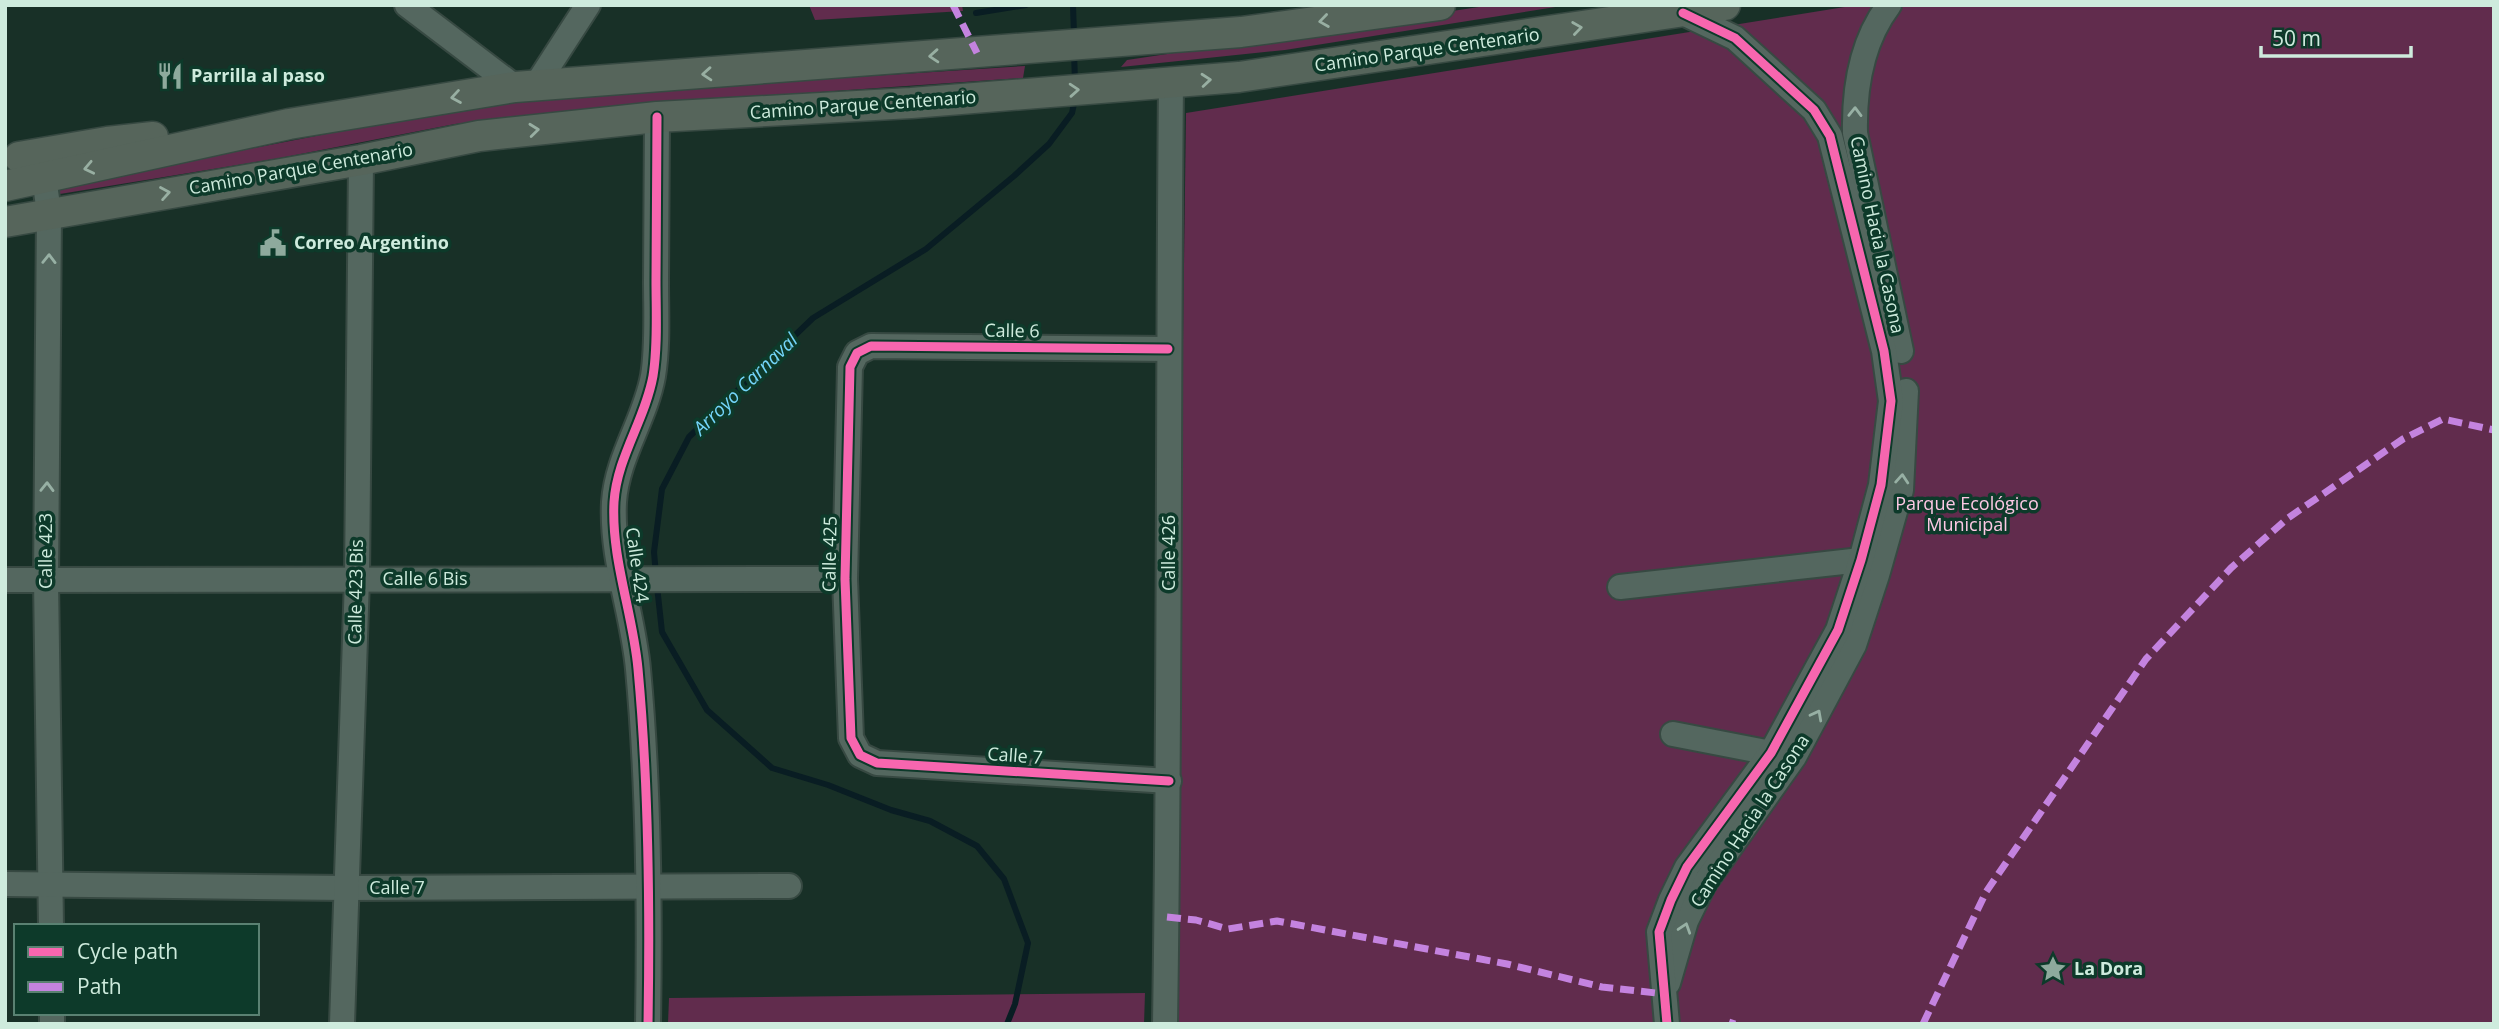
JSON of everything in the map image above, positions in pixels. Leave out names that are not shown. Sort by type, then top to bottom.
[{"type":"main road","points":[[12,159],[107,142],[289,124],[525,87],[1241,32],[1440,5]]},
{"type":"main road","name":"Camino Parque Centenario","points":[[5,222],[361,160],[479,136],[657,117],[911,103],[1239,77],[1725,5]]},
{"type":"main road","points":[[5,186],[289,124]]},
{"type":"main road","points":[[12,159],[44,177]]},
{"type":"street","points":[[407,5],[525,87],[588,5]]},
{"type":"street","name":"Camino Hacia la Casona","points":[[1667,1024],[1659,932],[1671,900],[1686,867],[1783,747],[1865,569],[1881,485],[1894,359],[1855,133],[1854,105],[1858,74],[1875,23],[1889,5]]},
{"type":"street","name":"Camino Hacia la Casona","points":[[1683,13],[1735,38],[1814,110],[1830,136],[1894,359]]},
{"type":"street","name":"Calle 426","points":[[1165,1024],[1169,781],[1168,349],[1171,83]]},
{"type":"street","name":"Calle 424","points":[[648,1024],[650,887],[636,646],[614,503],[619,470],[653,376],[656,336],[657,117]]},
{"type":"street","name":"Calle 423 Bis","points":[[342,1024],[357,579],[361,160]]},
{"type":"street","name":"Calle 423","points":[[44,177],[49,213],[46,580],[51,924]]},
{"type":"street","name":"Calle 6","points":[[857,353],[871,345],[1168,349]]},
{"type":"street","name":"Calle 425","points":[[857,353],[850,367],[845,579],[851,738],[860,755]]},
{"type":"street","points":[[1620,587],[1865,569]]},
{"type":"street","name":"Calle 6 Bis","points":[[5,580],[845,579]]},
{"type":"street","points":[[1673,734],[1783,747]]},
{"type":"street","name":"Calle 7","points":[[860,755],[877,763],[1169,781]]},
{"type":"street","name":"Calle 7","points":[[5,884],[346,888],[789,886]]},
{"type":"green space","points":[[809,5],[962,5],[963,11],[815,20]]},
{"type":"green space","points":[[1492,5],[1568,5],[1285,50],[1121,67],[1127,60]]},
{"type":"green space","name":"Parque Ecológico Municipal","points":[[1857,5],[2494,5],[2494,1024],[1174,1024],[1186,113]]},
{"type":"green space","points":[[1025,66],[1023,78],[618,106],[455,124],[280,158],[60,194],[58,186],[501,100]]},
{"type":"green space","points":[[1145,993],[1144,1024],[668,1024],[669,998]]},
{"type":"waterway","points":[[976,13],[1026,5]]},
{"type":"waterway","name":"Arroyo Carnaval","points":[[1073,5],[1074,35]]},
{"type":"waterway","name":"Arroyo Carnaval","points":[[1074,53],[1075,81]]},
{"type":"waterway","name":"Arroyo Carnaval","points":[[656,575],[654,552],[662,489],[689,437],[813,318],[926,249],[1014,176],[1049,144],[1072,113],[1075,99]]},
{"type":"waterway","name":"Arroyo Carnaval","points":[[657,586],[662,632],[707,710],[772,768],[930,821],[977,846],[1004,879],[1028,943],[1015,1004],[1007,1024]]},
{"type":"marked path","points":[[953,5],[977,53]]},
{"type":"marked path","points":[[1923,1024],[1986,892],[2146,659],[2231,568],[2288,518],[2403,439],[2443,419],[2494,430]]},
{"type":"marked path","points":[[1167,917],[1196,920],[1228,929],[1277,921],[1507,964],[1602,987],[1665,994]]},
{"type":"marked path","points":[[1729,1022],[1735,1024]]},
{"type":"cycle path","points":[[1667,1024],[1659,932],[1687,867],[1771,753],[1838,630],[1861,560],[1881,485],[1891,401],[1884,351],[1830,136],[1814,110],[1735,38],[1683,13]]},
{"type":"cycle path","points":[[648,1024],[648,846],[642,713],[635,648],[616,544],[614,502],[620,470],[644,408],[655,364],[657,117]]},
{"type":"cycle path","points":[[1168,349],[871,346],[857,353],[850,367],[845,579],[851,738],[860,755],[877,763],[1169,781]]},
{"type":"place","name":"Parrilla al paso","points":[[170,76]]},
{"type":"place","name":"Correo Argentino","points":[[273,243]]},
{"type":"place","name":"La Dora","points":[[2053,969]]}]
